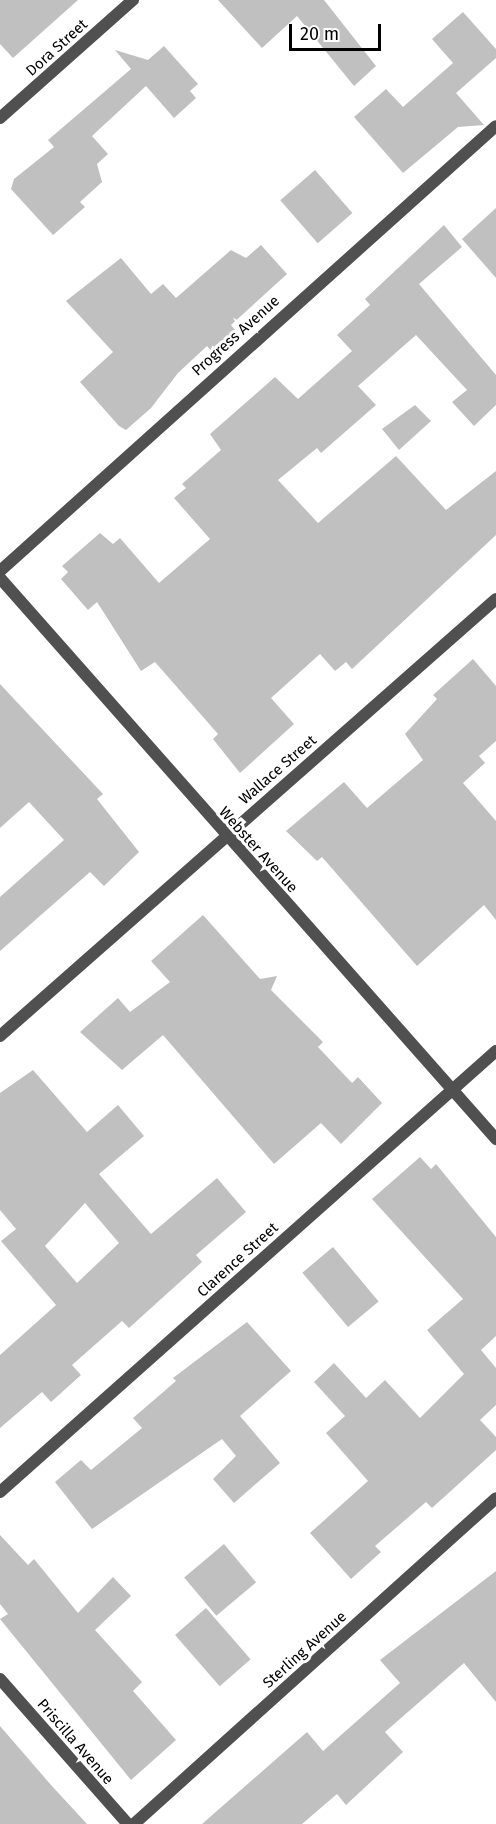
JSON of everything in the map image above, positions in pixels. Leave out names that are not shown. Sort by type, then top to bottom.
[{"type":"street","name":"Dora Street","points":[[0,118],[133,0]]},
{"type":"street","name":"Progress Avenue","points":[[0,571],[496,126]]},
{"type":"street","name":"Webster Avenue","points":[[0,578],[496,1139]]},
{"type":"street","name":"Wallace Street","points":[[0,1036],[496,599]]},
{"type":"street","name":"Clarence Street","points":[[0,1492],[496,1051]]},
{"type":"street","name":"Sterling Avenue","points":[[134,1824],[496,1498]]},
{"type":"street","name":"Priscilla Avenue","points":[[0,1679],[128,1824]]},
{"type":"building","points":[[0,0],[78,0],[13,58],[0,44]]},
{"type":"building","points":[[218,0],[324,0],[376,66],[354,86],[297,16],[262,48]]},
{"type":"building","points":[[463,12],[496,49],[496,58],[456,93],[484,125],[458,127],[403,173],[354,117],[386,89],[403,107],[453,63],[432,39]]},
{"type":"building","points":[[164,46],[198,84],[190,91],[196,98],[174,118],[146,86],[92,136],[108,154],[97,164],[102,182],[80,202],[85,207],[53,235],[11,189],[14,179],[54,147],[48,140],[131,69],[115,50],[148,60]]},
{"type":"building","points":[[315,170],[352,213],[318,243],[280,200]]},
{"type":"building","points":[[496,208],[496,278],[462,239]]},
{"type":"building","points":[[444,225],[462,247],[419,284],[496,375],[496,405],[474,426],[452,402],[467,390],[416,335],[358,386],[376,405],[321,453],[317,448],[278,480],[318,523],[396,456],[446,510],[496,471],[496,535],[352,669],[346,662],[335,671],[320,654],[271,698],[294,724],[240,773],[213,739],[218,734],[155,662],[141,671],[97,602],[88,610],[61,579],[68,572],[62,566],[100,533],[113,544],[120,538],[159,583],[210,539],[174,498],[186,488],[182,484],[221,450],[210,434],[275,377],[298,399],[352,351],[337,335],[370,305],[365,299]]},
{"type":"building","points":[[261,245],[287,274],[231,325],[236,331],[212,352],[207,346],[178,373],[151,408],[126,430],[119,426],[80,382],[113,352],[66,301],[121,258],[151,294],[163,284],[176,298],[231,250],[246,258]]},
{"type":"building","points":[[415,405],[431,421],[399,450],[382,429]]},
{"type":"building","points":[[473,659],[496,686],[496,741],[479,756],[485,763],[463,783],[496,821],[496,920],[484,905],[417,966],[322,857],[317,861],[286,831],[344,782],[367,808],[423,760],[405,734],[437,699],[433,695]]},
{"type":"building","points":[[0,684],[103,794],[97,799],[139,852],[104,886],[90,872],[0,951],[0,897],[64,840],[29,802],[0,828]]},
{"type":"building","points":[[203,915],[260,979],[277,976],[271,990],[323,1042],[318,1047],[352,1083],[358,1077],[382,1103],[341,1144],[321,1123],[274,1164],[163,1035],[122,1070],[80,1032],[118,998],[130,1012],[170,982],[151,961]]},
{"type":"building","points":[[33,1070],[87,1132],[118,1105],[144,1136],[99,1174],[151,1234],[217,1178],[246,1212],[196,1255],[202,1262],[129,1328],[122,1321],[72,1365],[81,1375],[51,1402],[42,1392],[0,1428],[0,1355],[56,1305],[1,1241],[16,1229],[0,1210],[0,1093]],"holes":[[[85,1203],[119,1243],[77,1283],[45,1246]]]},
{"type":"building","points":[[420,1157],[431,1169],[436,1164],[496,1237],[496,1336],[481,1350],[496,1368],[496,1405],[480,1420],[496,1437],[496,1450],[432,1508],[426,1502],[375,1546],[381,1552],[351,1579],[310,1533],[368,1481],[326,1433],[345,1416],[314,1382],[334,1363],[366,1398],[385,1380],[420,1418],[464,1374],[427,1330],[463,1299],[372,1199]]},
{"type":"building","points":[[333,1247],[379,1301],[348,1327],[302,1273]]},
{"type":"building","points":[[247,1322],[291,1371],[240,1416],[280,1463],[234,1503],[213,1479],[236,1456],[222,1439],[92,1529],[55,1482],[81,1460],[91,1470],[142,1428],[133,1418],[176,1381],[173,1378]]},
{"type":"building","points":[[0,1535],[28,1565],[34,1559],[78,1613],[113,1577],[131,1596],[95,1630],[142,1682],[133,1691],[176,1740],[131,1780],[0,1619],[8,1614],[0,1604]]},
{"type":"building","points":[[224,1544],[256,1582],[216,1616],[184,1577]]},
{"type":"building","points":[[496,1571],[496,1702],[464,1663],[385,1732],[403,1752],[346,1805],[337,1794],[302,1824],[202,1824],[307,1732],[323,1751],[400,1683],[380,1660]]},
{"type":"building","points":[[206,1608],[251,1659],[220,1686],[175,1635]]},
{"type":"building","points":[[0,1726],[51,1785],[87,1824],[0,1824]]}]
